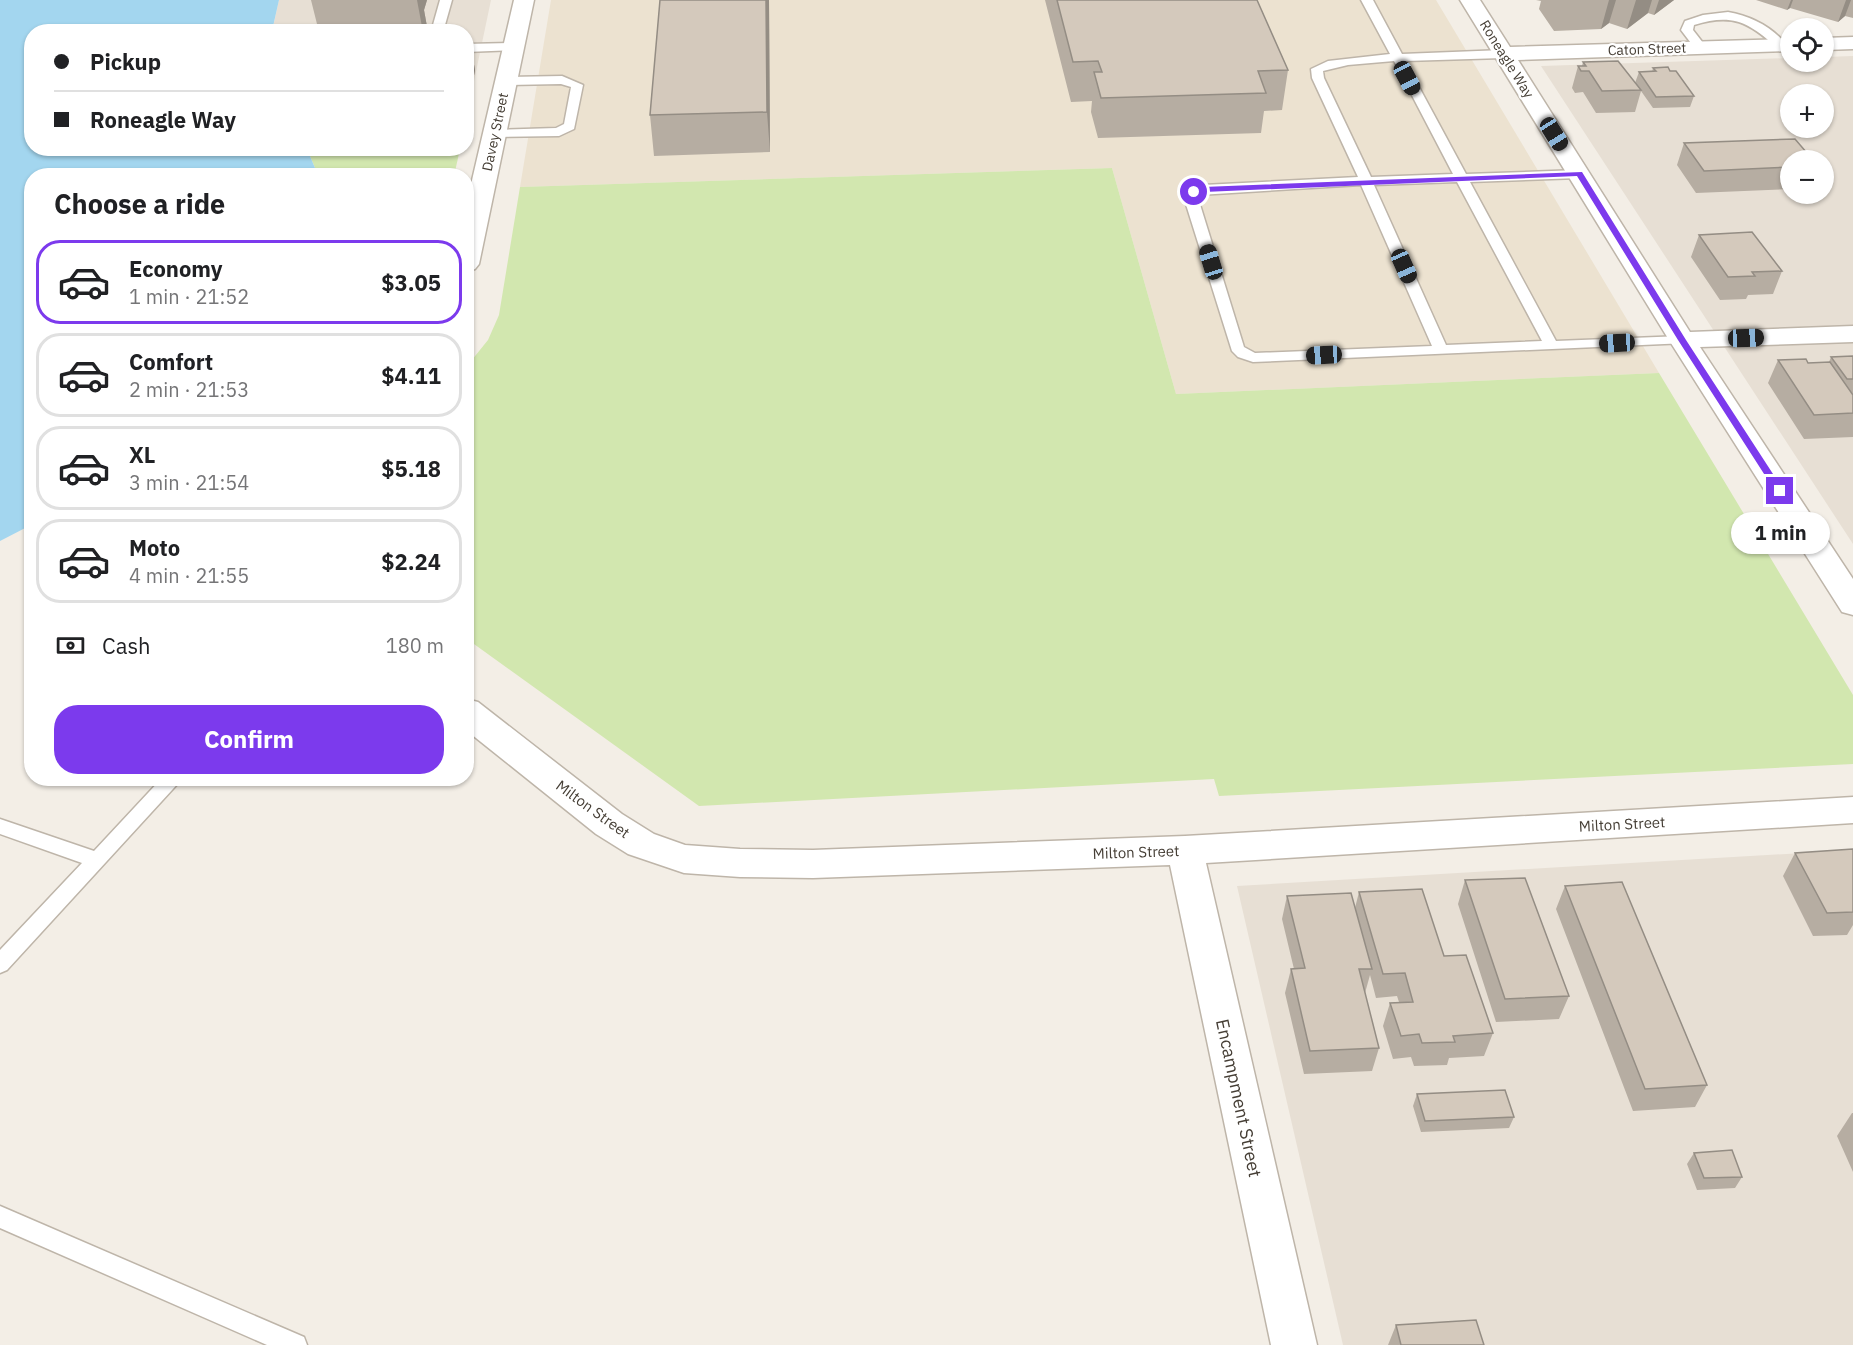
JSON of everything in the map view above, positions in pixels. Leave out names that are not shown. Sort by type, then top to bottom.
[{"type":"street","name":"Davey Street","points":[[474,228],[524,0]]},
{"type":"street","name":"Roneagle Way","points":[[1470,0],[1682,340],[1853,604]]},
{"type":"street","points":[[1834,44],[1853,43]]},
{"type":"street","name":"Caton Street","points":[[1503,54],[1780,45]]},
{"type":"street","points":[[1682,340],[1853,333]]},
{"type":"street","name":"Milton Street","points":[[474,717],[609,824],[641,844],[684,859],[740,863],[813,864],[1185,850],[1853,810]]},
{"type":"street","name":"Encampment Street","points":[[1185,850],[1293,1345]]},
{"type":"lane","points":[[439,24],[446,0]]},
{"type":"lane","points":[[1367,0],[1551,345]]},
{"type":"lane","points":[[1701,48],[1687,30],[1689,23],[1717,16],[1737,16],[1752,21],[1780,41]]},
{"type":"lane","points":[[474,48],[514,47]]},
{"type":"lane","points":[[1442,350],[1318,78],[1317,69],[1321,65],[1334,62],[1503,54]]},
{"type":"lane","points":[[495,134],[559,132],[570,126],[577,85],[562,80],[506,81]]},
{"type":"lane","points":[[1579,174],[1203,189],[1194,192],[1191,198],[1237,348],[1243,354],[1253,358],[1682,340]]},
{"type":"lane","points":[[0,964],[166,786]]},
{"type":"lane","points":[[0,826],[97,860]]},
{"type":"lane","points":[[0,1217],[295,1345]]},
{"type":"shaded area","points":[[279,0],[491,0],[474,81],[474,24],[274,24]]},
{"type":"shaded area","points":[[551,0],[1436,0],[1659,373],[1176,394],[1112,168],[520,187]]},
{"type":"shaded area","points":[[1853,56],[1853,544],[1541,66],[1780,58],[1780,72],[1834,72],[1834,57]]},
{"type":"shaded area","points":[[1853,850],[1853,1345],[1343,1345],[1237,886]]},
{"type":"green space","points":[[310,156],[458,156],[456,168],[315,168]]},
{"type":"green space","points":[[1112,168],[1176,394],[1659,373],[1853,695],[1853,764],[1219,796],[1214,779],[699,806],[474,644],[474,357],[488,340],[499,315],[520,187]]},
{"type":"water","points":[[0,0],[279,0],[274,24],[24,24],[24,156],[310,156],[315,168],[24,168],[24,529],[0,541]]},
{"type":"building","points":[[660,0],[766,0],[767,112],[650,115]]},
{"type":"building","points":[[1057,0],[1257,0],[1288,70],[1258,71],[1266,93],[1101,98],[1094,72],[1102,72],[1098,61],[1073,62]]},
{"type":"building","points":[[1618,61],[1641,90],[1602,91],[1589,71],[1581,71],[1578,66],[1586,66],[1583,62]]},
{"type":"building","points":[[1668,67],[1670,71],[1676,71],[1694,96],[1656,97],[1639,72],[1656,71],[1653,68]]},
{"type":"building","points":[[1795,139],[1804,150],[1780,150],[1780,168],[1704,171],[1684,143]]},
{"type":"building","points":[[1752,232],[1782,271],[1752,272],[1755,276],[1728,277],[1699,235]]},
{"type":"building","points":[[1853,356],[1853,379],[1847,379],[1831,357]]},
{"type":"building","points":[[1806,359],[1808,363],[1830,362],[1853,395],[1853,413],[1814,415],[1778,360]]},
{"type":"building","points":[[1853,849],[1853,912],[1827,913],[1795,853]]},
{"type":"building","points":[[1525,878],[1569,996],[1505,999],[1465,880]]},
{"type":"building","points":[[1622,882],[1707,1085],[1645,1089],[1565,886]]},
{"type":"building","points":[[1422,889],[1444,956],[1466,955],[1493,1033],[1453,1036],[1455,1042],[1422,1043],[1419,1034],[1401,1036],[1390,1003],[1413,1002],[1405,973],[1383,974],[1359,892]]},
{"type":"building","points":[[1351,893],[1372,969],[1359,969],[1379,1048],[1310,1051],[1291,969],[1305,968],[1287,896]]},
{"type":"building","points":[[1505,1090],[1514,1117],[1425,1121],[1417,1094]]},
{"type":"building","points":[[1732,1150],[1742,1177],[1704,1178],[1694,1153]]},
{"type":"building","points":[[1476,1320],[1484,1345],[1401,1345],[1396,1325]]},
{"type":"route","points":[[1194,192],[1203,189],[1342,182],[1579,174],[1682,340],[1780,491]]}]
